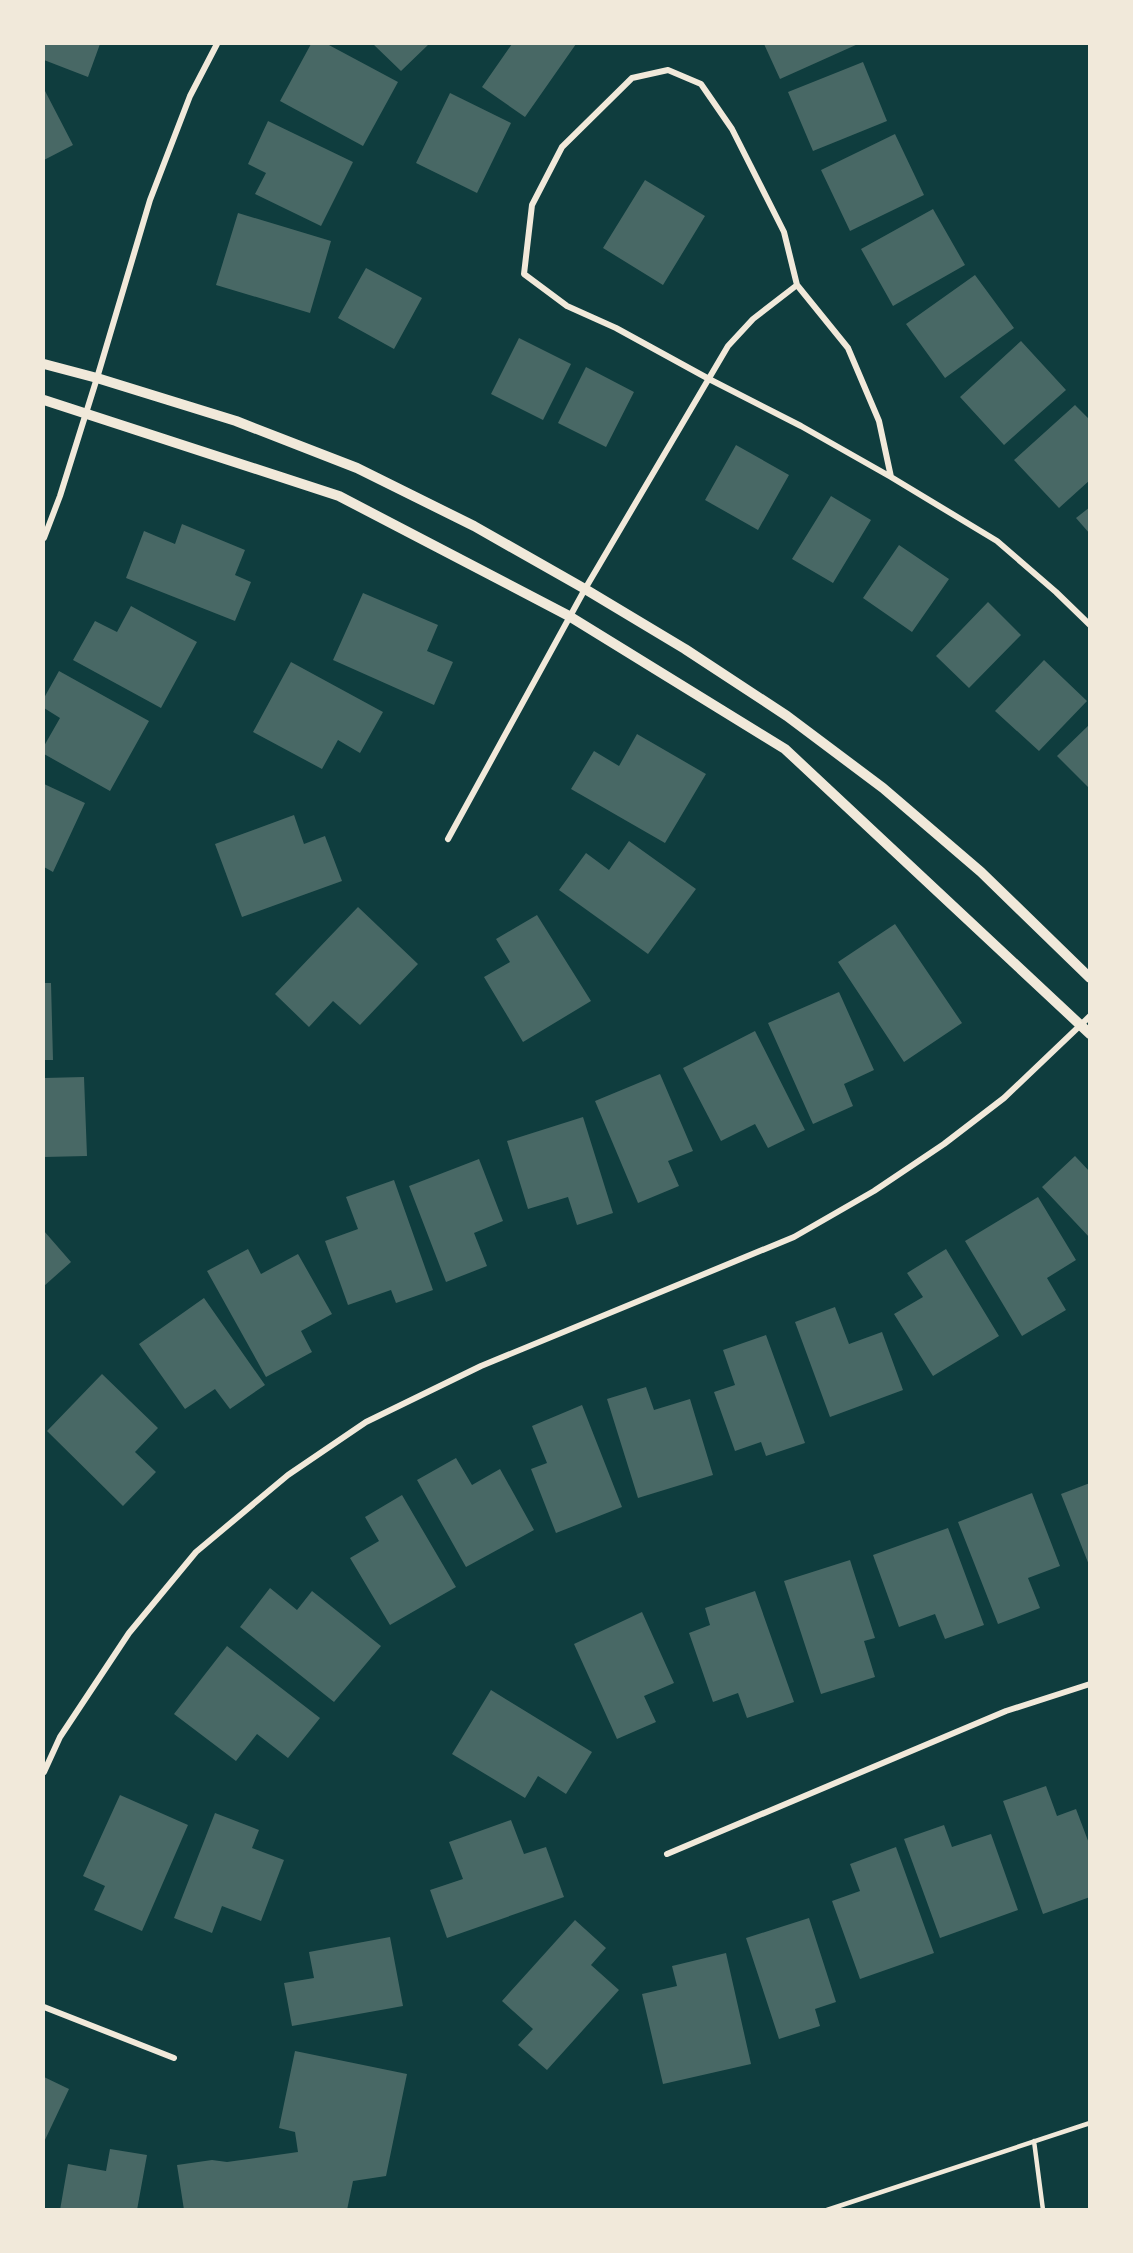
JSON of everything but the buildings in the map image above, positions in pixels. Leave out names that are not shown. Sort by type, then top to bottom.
[{"type":"street","points":[[44,538],[86,414],[150,200],[190,96],[217,44]]},
{"type":"street","points":[[891,477],[879,422],[848,348],[798,285],[784,232],[732,129],[701,84],[668,70],[632,78],[562,147],[532,205],[524,274],[567,306],[616,328],[801,426],[997,541],[1056,592],[1089,625]]},
{"type":"street","points":[[448,839],[585,589],[728,346],[753,319],[798,285]]},
{"type":"street","points":[[44,364],[97,378],[236,422],[357,468],[474,526],[585,589],[685,649],[768,704],[883,788],[981,872],[1089,978]]},
{"type":"street","points":[[44,400],[339,496],[570,616],[785,749],[1085,1020],[1089,1034]]},
{"type":"street","points":[[44,1772],[60,1737],[129,1633],[196,1552],[288,1475],[366,1422],[481,1366],[707,1274],[804,1231],[874,1191],[944,1144],[1004,1098],[1085,1020]]},
{"type":"street","points":[[667,1854],[1006,1711],[1089,1684]]},
{"type":"street","points":[[44,2007],[174,2058]]},
{"type":"lane","points":[[827,2210],[1089,2123]]},
{"type":"lane","points":[[1034,2142],[1043,2210]]}]
